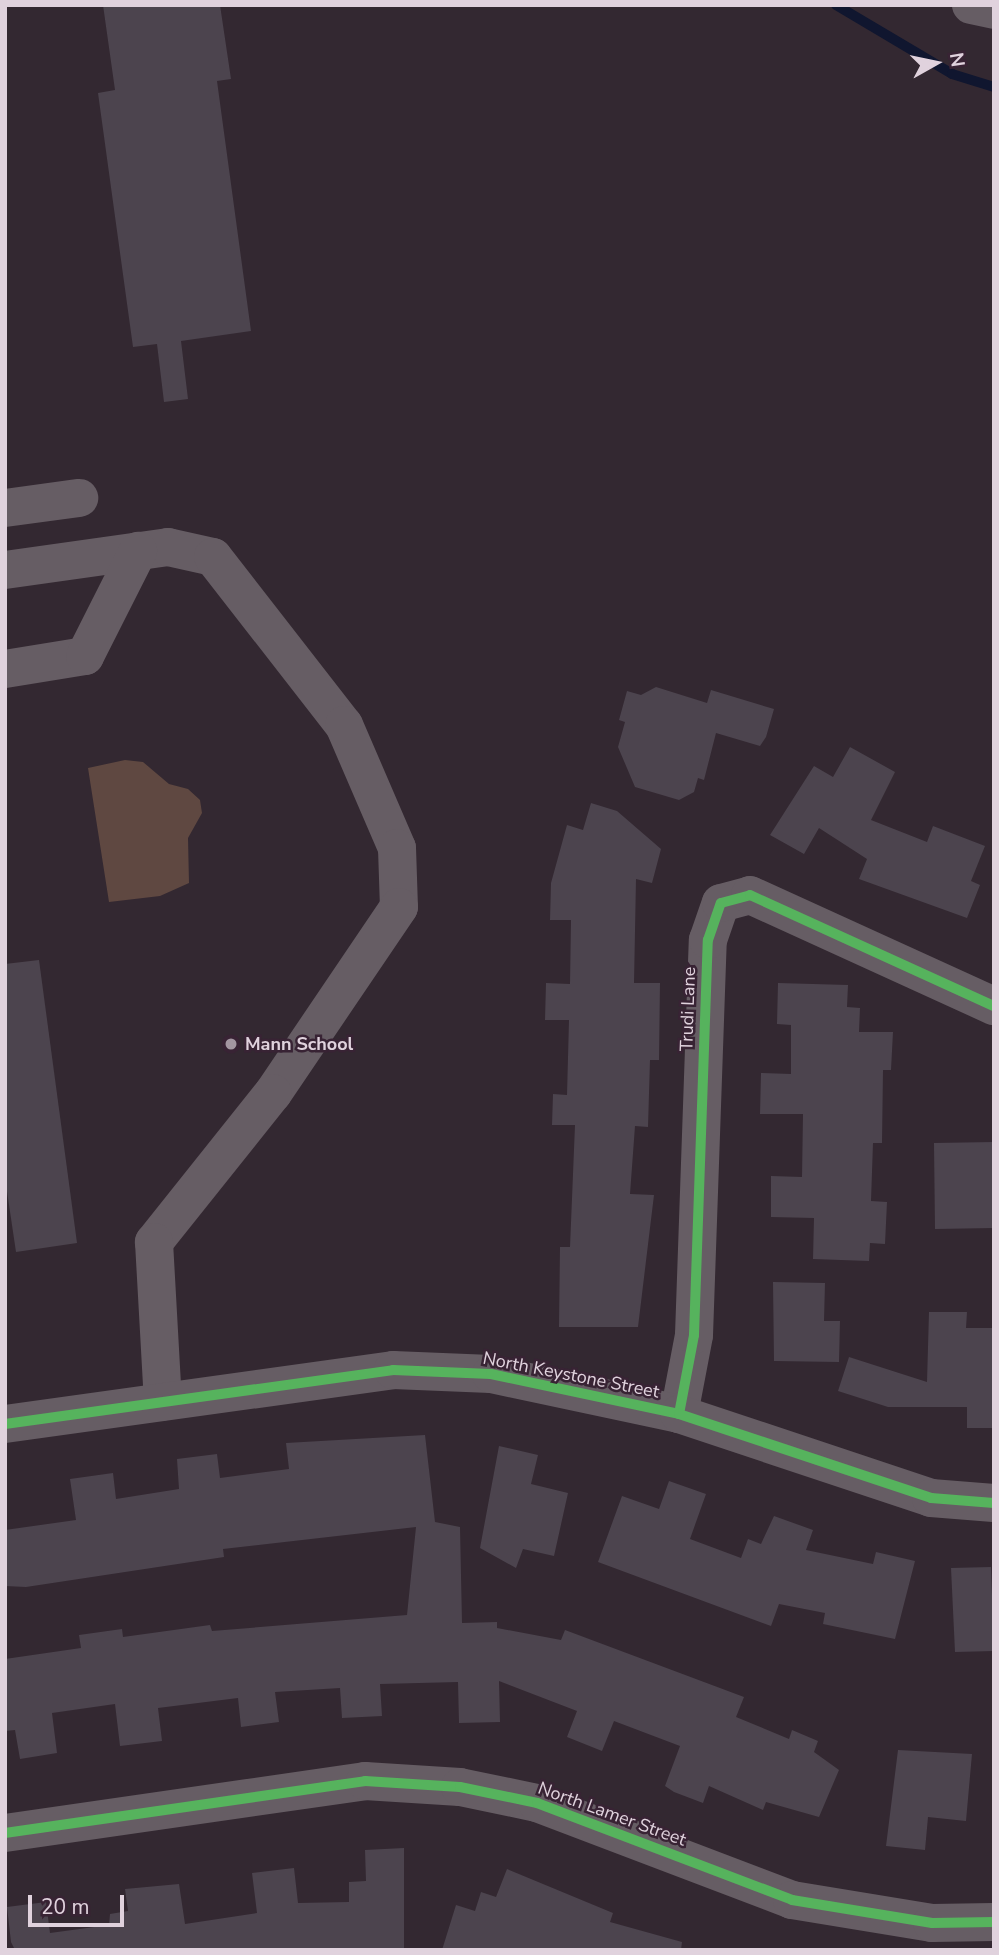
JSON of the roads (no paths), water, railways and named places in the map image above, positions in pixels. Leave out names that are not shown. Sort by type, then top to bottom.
[{"type":"street","points":[[971,5],[994,10]]},
{"type":"street","points":[[5,508],[79,498]]},
{"type":"street","points":[[5,570],[168,547],[213,557],[344,725],[397,848],[399,907],[273,1093],[154,1242],[163,1402]]},
{"type":"street","points":[[5,670],[85,656],[138,551]]},
{"type":"street","name":"Trudi Lane","points":[[679,1414],[694,1335],[708,940],[721,903],[750,895],[994,1006]]},
{"type":"street","name":"North Keystone Street","points":[[5,1424],[393,1370],[491,1374],[679,1414],[931,1498],[994,1503]]},
{"type":"street","name":"North Lamer Street","points":[[5,1833],[365,1781],[460,1787],[537,1803],[792,1900],[932,1923],[994,1922]]},
{"type":"waterway","points":[[836,5],[952,74],[994,87]]},
{"type":"place","name":"Mann School","points":[[231,1044]]}]
